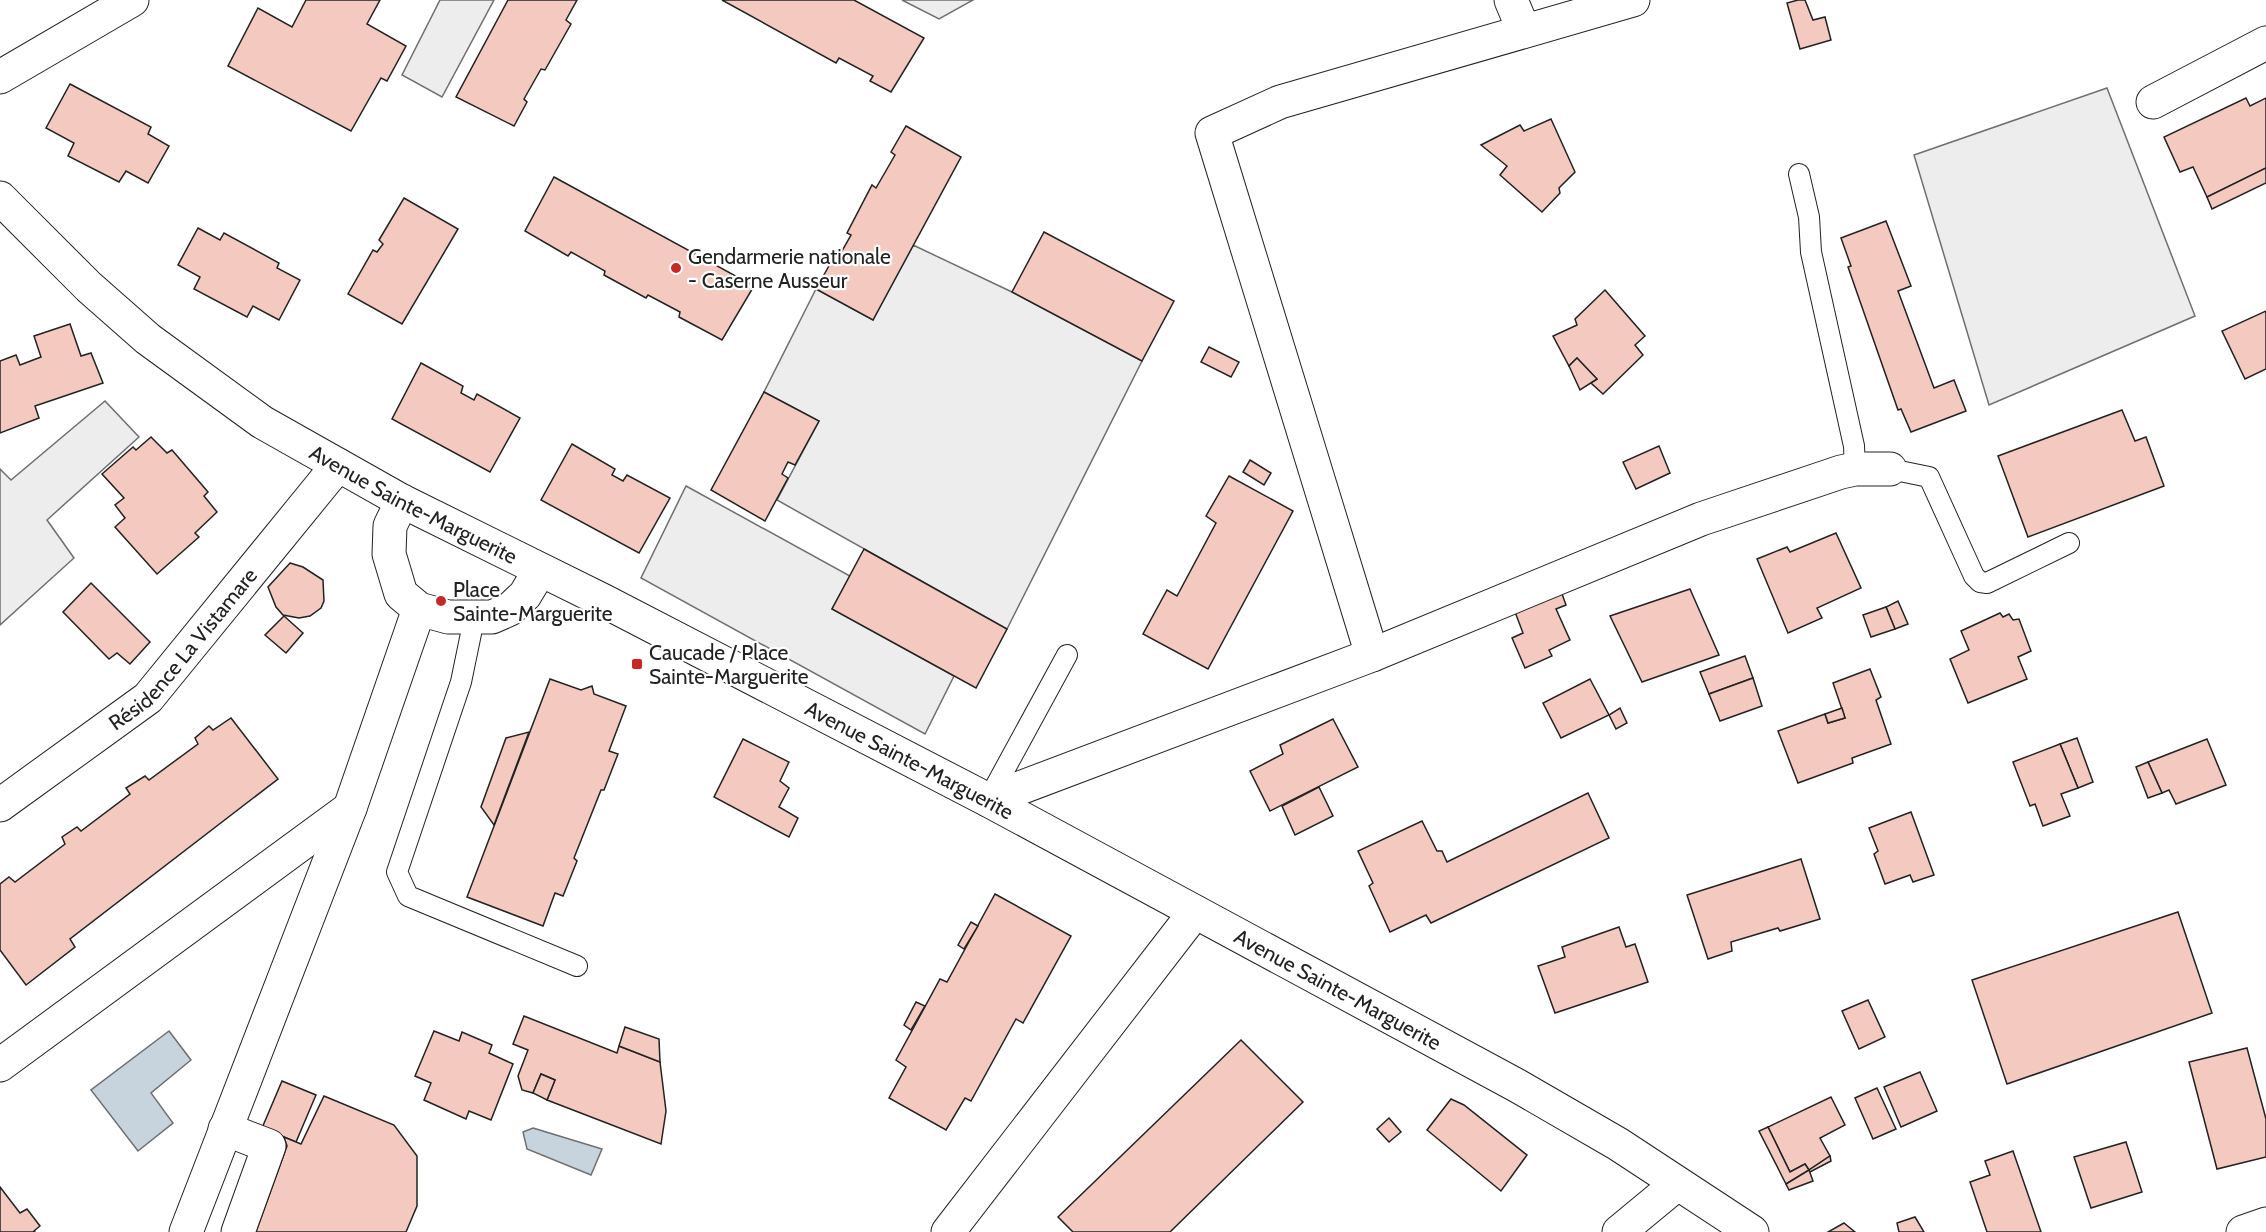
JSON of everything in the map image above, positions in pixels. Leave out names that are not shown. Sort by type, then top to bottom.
[{"type":"street","points":[[0,76],[132,0]]},
{"type":"street","points":[[1511,0],[1524,32]]},
{"type":"street","points":[[1372,654],[1212,133],[1280,102],[1633,0]]},
{"type":"street","points":[[2153,102],[2266,43]]},
{"type":"street","name":"Avenue Sainte-Marguerite","points":[[0,198],[89,287],[148,339],[254,416],[402,501],[604,601],[988,800],[1565,1112],[1752,1232]]},
{"type":"street","name":"Résidence La Vistamare","points":[[0,805],[148,698],[338,465]]},
{"type":"street","points":[[988,800],[1372,654],[1701,519],[1841,472],[1855,469],[1890,469]]},
{"type":"street","points":[[402,501],[390,526],[389,554],[401,594],[419,609],[448,617],[474,619],[492,617],[510,609],[525,595],[540,570]]},
{"type":"street","points":[[186,1232],[350,808],[419,609]]},
{"type":"street","points":[[0,1065],[350,808]]},
{"type":"street","points":[[948,1232],[1195,912]]},
{"type":"street","points":[[225,1129],[269,1146],[238,1232]]},
{"type":"street","points":[[1619,1232],[1677,1184]]},
{"type":"street","points":[[2243,1232],[2266,1224]]},
{"type":"lane","points":[[1799,174],[1809,217],[1811,252],[1854,446],[1855,469]]},
{"type":"lane","points":[[1890,469],[1929,477],[1974,576],[1980,582],[1987,583],[2070,543]]},
{"type":"lane","points":[[474,619],[461,682],[397,872],[408,896],[577,966]]},
{"type":"lane","points":[[988,800],[1067,654]]},
{"type":"shaded area","points":[[440,0],[494,0],[442,97],[402,75]]},
{"type":"shaded area","points":[[902,0],[973,0],[939,19]]},
{"type":"shaded area","points":[[2107,88],[2195,316],[1989,405],[1914,155]]},
{"type":"shaded area","points":[[913,245],[1012,292],[1142,361],[1007,629],[777,500],[819,421],[764,392],[816,289],[873,320]]},
{"type":"shaded area","points":[[105,401],[139,437],[47,520],[74,558],[0,625],[0,469],[11,480]]},
{"type":"shaded area","points":[[686,486],[850,576],[832,609],[954,676],[925,734],[641,578]]},
{"type":"shaded area","points":[[169,1031],[191,1060],[151,1093],[173,1123],[138,1151],[91,1090]]},
{"type":"shaded area","points":[[533,1128],[602,1149],[591,1175],[527,1149],[523,1132]]},
{"type":"building","points":[[306,0],[380,0],[367,24],[406,46],[387,81],[381,78],[351,131],[228,66],[258,8],[292,27]]},
{"type":"building","points":[[508,0],[577,0],[566,20],[571,24],[545,70],[541,69],[524,99],[527,102],[514,126],[456,97]]},
{"type":"building","points":[[722,0],[854,0],[924,38],[891,92],[870,81],[873,76],[839,58],[836,63]]},
{"type":"building","points":[[1805,0],[1813,20],[1825,17],[1831,40],[1800,49],[1787,3]]},
{"type":"building","points":[[70,84],[151,127],[148,134],[169,146],[148,183],[126,171],[119,182],[68,156],[74,143],[46,128]]},
{"type":"building","points":[[2246,98],[2250,106],[2266,98],[2266,168],[2207,197],[2193,167],[2180,172],[2164,137]]},
{"type":"building","points":[[1551,119],[1575,172],[1559,188],[1560,193],[1542,212],[1500,175],[1507,166],[1481,145],[1520,125],[1524,131]]},
{"type":"building","points":[[906,126],[961,157],[873,320],[816,289],[830,264],[834,265],[851,235],[847,233],[872,185],[876,188],[895,155],[891,152]]},
{"type":"building","points":[[2266,168],[2266,183],[2212,209],[2207,197]]},
{"type":"building","points":[[554,177],[754,286],[722,340],[679,317],[680,312],[648,295],[646,298],[604,275],[605,271],[571,252],[568,256],[525,231]]},
{"type":"building","points":[[404,198],[458,229],[402,324],[348,294],[373,250],[377,252],[383,244],[379,240]]},
{"type":"building","points":[[1886,221],[1911,286],[1898,291],[1934,388],[1954,380],[1966,411],[1911,432],[1901,409],[1898,410],[1848,267],[1851,266],[1841,238]]},
{"type":"building","points":[[198,228],[220,240],[224,233],[279,263],[277,268],[300,280],[279,320],[253,306],[247,317],[194,289],[200,277],[178,265]]},
{"type":"building","points":[[1044,232],[1174,301],[1142,361],[1012,292]]},
{"type":"building","points":[[1605,290],[1645,336],[1635,345],[1643,355],[1603,394],[1591,383],[1597,379],[1577,358],[1569,366],[1553,336],[1577,325],[1575,319]]},
{"type":"building","points":[[2266,311],[2266,369],[2245,379],[2222,331]]},
{"type":"building","points":[[70,324],[81,356],[91,353],[103,383],[35,406],[39,418],[0,433],[0,361],[16,355],[20,365],[41,357],[34,336]]},
{"type":"building","points":[[1209,347],[1239,362],[1231,377],[1201,362]]},
{"type":"building","points":[[1577,358],[1597,379],[1580,390],[1569,366]]},
{"type":"building","points":[[421,363],[463,386],[461,393],[474,400],[477,394],[520,418],[490,472],[392,419]]},
{"type":"building","points":[[764,392],[819,421],[795,465],[788,462],[782,474],[788,478],[765,521],[711,490]]},
{"type":"building","points":[[2122,410],[2135,441],[2146,437],[2164,486],[2028,537],[1998,456]]},
{"type":"building","points":[[151,437],[167,453],[172,450],[208,492],[204,496],[217,512],[195,533],[199,537],[157,574],[115,527],[125,518],[115,505],[124,498],[102,474],[133,447],[136,450]]},
{"type":"building","points":[[572,444],[615,469],[612,475],[623,481],[627,475],[670,498],[639,553],[541,500]]},
{"type":"building","points":[[1659,446],[1670,473],[1636,489],[1623,462]]},
{"type":"building","points":[[1250,460],[1271,473],[1264,485],[1243,472]]},
{"type":"building","points":[[1229,476],[1293,511],[1208,669],[1143,634],[1167,590],[1177,596],[1216,523],[1206,516]]},
{"type":"building","points":[[1836,533],[1861,588],[1817,608],[1822,618],[1788,633],[1757,559],[1787,547],[1790,552]]},
{"type":"building","points":[[864,549],[1007,629],[976,688],[832,609]]},
{"type":"building","points":[[290,563],[303,567],[323,580],[324,601],[321,608],[310,616],[299,618],[283,615],[276,607],[268,587]]},
{"type":"building","points":[[91,583],[150,642],[130,664],[117,653],[109,659],[63,612]]},
{"type":"building","points":[[1690,589],[1719,655],[1642,682],[1610,616]]},
{"type":"building","points":[[1561,591],[1566,605],[1556,609],[1570,640],[1549,650],[1552,656],[1525,668],[1512,638],[1523,633],[1515,612]]},
{"type":"building","points":[[1898,601],[1908,624],[1895,629],[1886,607]]},
{"type":"building","points":[[1886,607],[1895,629],[1871,637],[1863,615]]},
{"type":"building","points":[[2000,613],[2003,617],[2009,614],[2013,620],[2019,619],[2031,651],[2018,657],[2027,679],[1968,703],[1950,659],[1969,650],[1961,631]]},
{"type":"building","points":[[284,616],[303,633],[286,653],[265,635]]},
{"type":"building","points":[[1745,656],[1753,678],[1709,694],[1700,672]]},
{"type":"building","points":[[1870,669],[1881,697],[1876,700],[1891,744],[1852,758],[1853,763],[1798,783],[1778,731],[1825,714],[1828,723],[1845,718],[1833,683]]},
{"type":"building","points":[[1753,678],[1762,706],[1720,721],[1709,694]]},
{"type":"building","points":[[550,679],[581,690],[592,686],[594,694],[626,706],[609,751],[618,754],[574,858],[577,861],[563,896],[555,893],[543,926],[467,897]]},
{"type":"building","points":[[1590,679],[1609,715],[1561,738],[1543,703]]},
{"type":"building","points":[[1620,708],[1627,723],[1616,729],[1609,715]]},
{"type":"building","points":[[1842,708],[1845,718],[1828,723],[1825,714]]},
{"type":"building","points":[[231,718],[278,779],[70,939],[75,947],[26,985],[0,950],[0,884],[9,877],[15,882],[65,844],[62,837],[77,827],[81,831],[130,794],[126,788],[145,776],[149,780],[198,744],[195,738],[209,726],[213,730]]},
{"type":"building","points":[[1333,719],[1358,767],[1270,811],[1250,771],[1283,754],[1280,745]]},
{"type":"building","points":[[529,732],[494,825],[481,807],[506,738]]},
{"type":"building","points":[[2077,738],[2093,782],[2078,788],[2060,744]]},
{"type":"building","points":[[743,739],[789,762],[780,781],[789,788],[779,807],[798,818],[789,837],[714,797]]},
{"type":"building","points":[[2207,739],[2226,785],[2176,804],[2169,790],[2162,793],[2148,762]]},
{"type":"building","points":[[2060,744],[2078,788],[2061,794],[2070,816],[2043,826],[2035,804],[2030,806],[2013,762]]},
{"type":"building","points":[[2148,762],[2162,793],[2148,798],[2136,767]]},
{"type":"building","points":[[1319,787],[1333,816],[1295,835],[1282,806]]},
{"type":"building","points":[[1588,793],[1609,838],[1431,923],[1426,915],[1390,932],[1369,886],[1373,883],[1358,851],[1422,821],[1437,851],[1442,851],[1447,862]]},
{"type":"building","points":[[1911,812],[1934,875],[1913,882],[1910,875],[1885,884],[1874,854],[1878,851],[1869,828]]},
{"type":"building","points":[[1801,859],[1820,919],[1731,942],[1732,951],[1708,959],[1687,895]]},
{"type":"building","points":[[995,894],[1071,936],[1023,1023],[1016,1019],[971,1101],[965,1098],[946,1130],[889,1098],[906,1067],[896,1060],[940,979],[947,982]]},
{"type":"building","points":[[2178,912],[2212,1013],[2007,1084],[1972,980]]},
{"type":"building","points":[[971,922],[978,926],[964,949],[958,945]]},
{"type":"building","points":[[1619,927],[1626,947],[1635,944],[1648,982],[1555,1013],[1538,966],[1565,957],[1562,947]]},
{"type":"building","points":[[1868,1000],[1885,1037],[1859,1049],[1842,1011]]},
{"type":"building","points":[[916,1002],[925,1006],[911,1030],[904,1025]]},
{"type":"building","points":[[524,1016],[617,1053],[619,1046],[660,1062],[666,1111],[661,1144],[547,1100],[555,1080],[541,1074],[533,1093],[522,1090],[518,1076],[528,1050],[513,1044]]},
{"type":"building","points":[[625,1027],[659,1039],[660,1062],[619,1046]]},
{"type":"building","points":[[434,1031],[459,1041],[462,1032],[492,1045],[489,1053],[513,1064],[491,1120],[469,1111],[466,1119],[424,1100],[431,1083],[415,1076]]},
{"type":"building","points":[[1241,1040],[1303,1102],[1170,1232],[1073,1232],[1058,1217]]},
{"type":"building","points":[[2247,1048],[2266,1119],[2266,1157],[2217,1169],[2189,1062]]},
{"type":"building","points":[[1920,1072],[1937,1111],[1901,1127],[1884,1087]]},
{"type":"building","points":[[541,1074],[555,1080],[547,1100],[533,1093]]},
{"type":"building","points":[[282,1081],[316,1095],[296,1142],[262,1128]]},
{"type":"building","points":[[1877,1088],[1896,1129],[1873,1139],[1855,1098]]},
{"type":"building","points":[[324,1096],[394,1125],[417,1156],[417,1206],[406,1232],[256,1232],[287,1146],[284,1137],[301,1144]]},
{"type":"building","points":[[1831,1097],[1845,1125],[1820,1138],[1830,1156],[1809,1170],[1805,1164],[1790,1172],[1768,1127]]},
{"type":"building","points":[[1451,1099],[1464,1105],[1527,1155],[1501,1191],[1427,1130]]},
{"type":"building","points":[[1389,1118],[1401,1132],[1389,1142],[1377,1129]]},
{"type":"building","points":[[1768,1127],[1790,1172],[1805,1164],[1809,1170],[1786,1184],[1759,1131]]},
{"type":"building","points":[[2126,1142],[2142,1192],[2091,1208],[2074,1157]]},
{"type":"building","points":[[2013,1151],[2041,1232],[1987,1232],[1970,1182],[1990,1175],[1985,1161]]},
{"type":"building","points":[[1830,1156],[1831,1161],[1810,1172],[1809,1170]]},
{"type":"building","points":[[1809,1170],[1813,1181],[1789,1190],[1786,1184]]},
{"type":"building","points":[[0,1187],[20,1213],[27,1209],[40,1226],[35,1232],[0,1232]]},
{"type":"building","points":[[1915,1217],[1924,1232],[1899,1232],[1897,1223]]},
{"type":"building","points":[[1844,1223],[1855,1232],[1828,1232]]},
{"type":"place","name":"Gendarmerie nationale - Caserne Ausseur","points":[[676,268]]},
{"type":"place","name":"Place Sainte-Marguerite","points":[[441,601]]},
{"type":"place","name":"Caucade / Place Sainte-Marguerite","points":[[637,664]]}]
